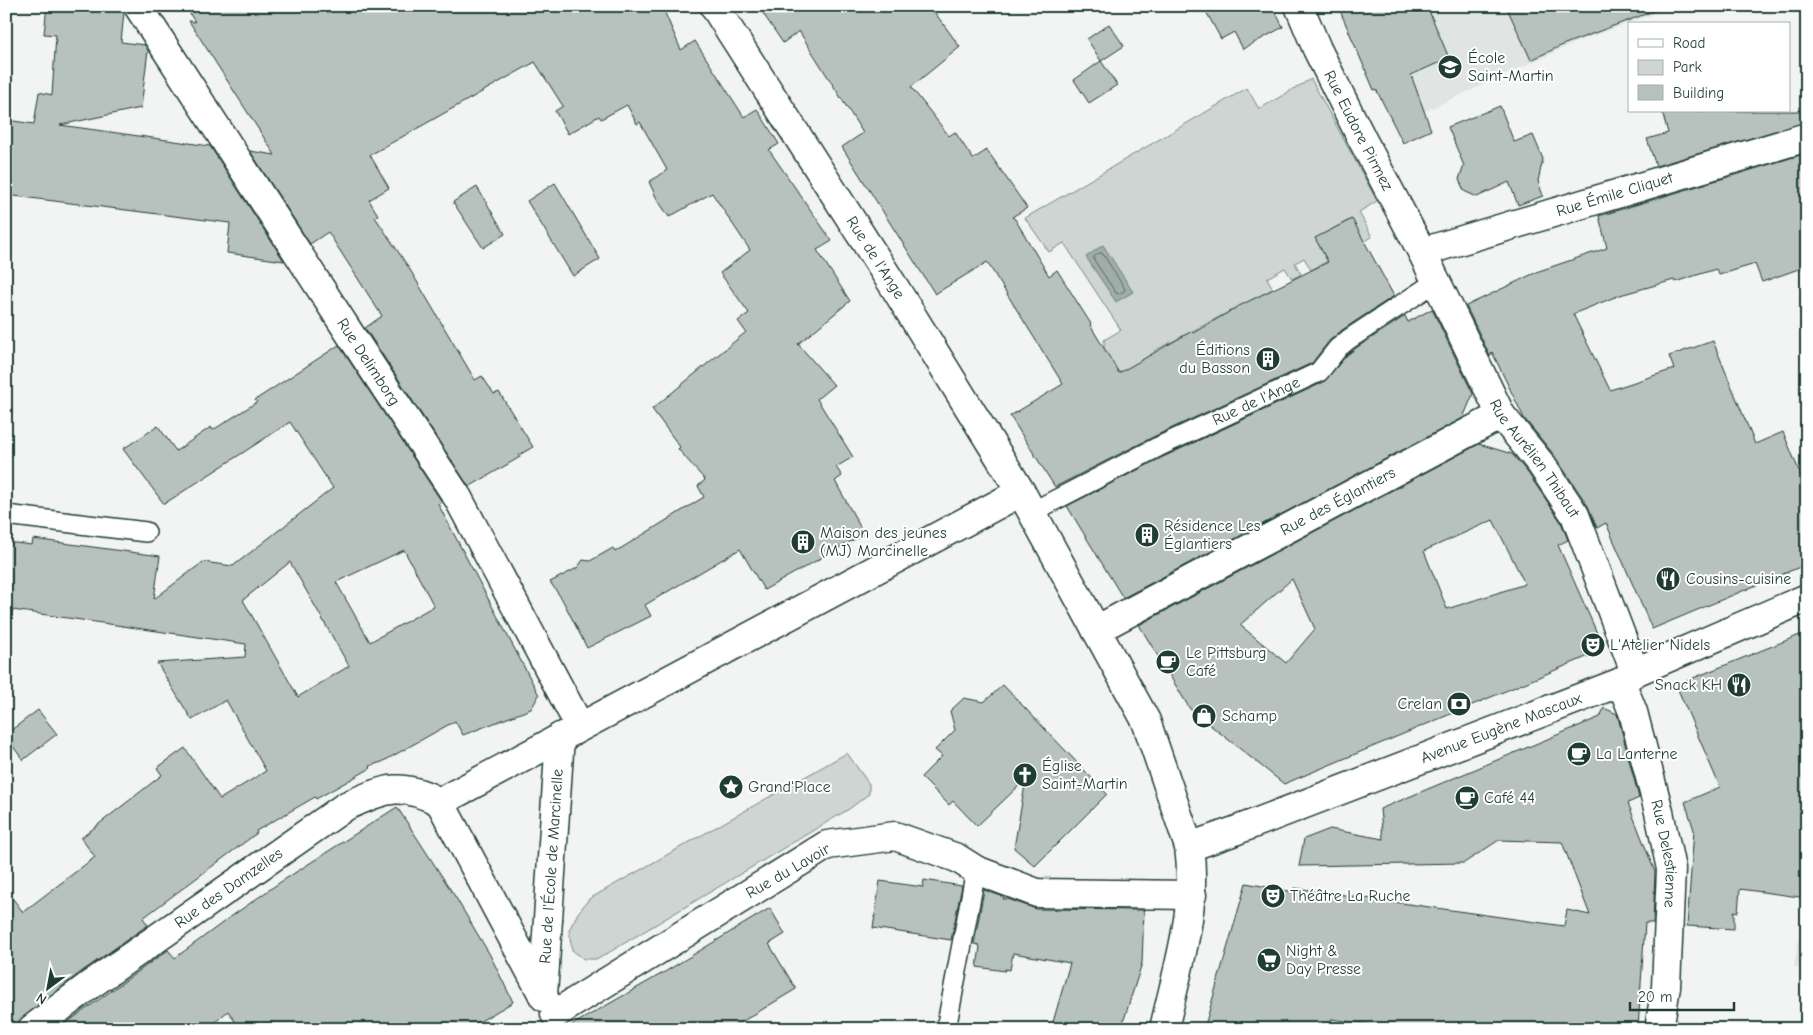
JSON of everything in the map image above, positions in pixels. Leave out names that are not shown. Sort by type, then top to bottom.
[{"type":"street","name":"Rue Delimborg","points":[[138,6],[458,498],[570,732]]},
{"type":"street","name":"Rue de l'Ange","points":[[714,6],[895,288],[1026,502],[1146,721],[1189,847],[1192,867],[1192,895],[1164,1029]]},
{"type":"street","name":"Rue Eudore Pirmez","points":[[1299,6],[1317,49],[1354,123],[1422,252]]},
{"type":"street","name":"Rue Émile Cliquet","points":[[1422,252],[1807,138]]},
{"type":"street","name":"Rue Aurélien Thibaut","points":[[1422,252],[1501,415],[1540,464],[1575,515],[1628,677]]},
{"type":"street","name":"Rue des Églantiers","points":[[1096,630],[1501,415]]},
{"type":"street","points":[[440,802],[570,732],[1026,502]]},
{"type":"street","name":"Avenue Eugène Mascaux","points":[[1189,847],[1232,832],[1628,677],[1807,598]]},
{"type":"street","name":"Rue Delestienne","points":[[1628,677],[1633,712],[1659,812],[1671,869],[1666,987],[1659,1029]]},
{"type":"street","name":"Rue de l'École de Marcinelle","points":[[553,1013],[570,732]]},
{"type":"street","name":"Rue des Damzelles","points":[[32,1029],[98,979],[346,806],[380,792],[403,788],[424,794],[440,802]]},
{"type":"street","name":"Rue de l'École de Marcinelle","points":[[440,802],[553,1013]]},
{"type":"street","name":"Rue du Lavoir","points":[[553,1013],[827,845],[894,836],[957,858],[976,870],[1037,893],[1192,895]]},
{"type":"lane","name":"Rue de l'Ange","points":[[1026,502],[1158,447],[1319,372],[1338,348],[1349,339],[1437,281]]},
{"type":"lane","points":[[6,516],[146,532]]},
{"type":"lane","points":[[946,1029],[976,870]]},
{"type":"shaded area","name":"École Saint-Martin","points":[[1348,6],[1674,6],[1577,42],[1403,121]]},
{"type":"shaded area","points":[[1799,935],[1807,936],[1807,969],[1794,967]]},
{"type":"green space","points":[[1311,79],[1377,201],[1359,212],[1372,237],[1364,242],[1351,219],[1316,238],[1328,261],[1311,270],[1304,258],[1295,263],[1301,274],[1292,279],[1285,268],[1267,278],[1273,289],[1154,351],[1159,360],[1122,381],[1104,350],[1104,340],[1121,330],[1064,243],[1049,252],[1025,218],[1247,88],[1259,109]]},
{"type":"green space","points":[[847,753],[869,784],[869,794],[849,809],[598,959],[584,959],[572,950],[569,930],[578,913],[589,899]]},
{"type":"water","points":[[1103,245],[1133,292],[1116,302],[1086,257]]},
{"type":"building","points":[[47,6],[89,6],[124,12],[121,42],[145,45],[148,50],[141,108],[60,125],[210,146],[284,261],[227,253],[230,223],[6,195],[6,120],[34,124],[39,92],[52,95],[56,35],[44,34]]},
{"type":"building","points":[[185,6],[662,6],[681,50],[695,41],[744,117],[757,109],[779,144],[769,150],[832,241],[817,250],[850,301],[798,344],[834,385],[817,399],[853,457],[836,467],[842,476],[835,481],[864,534],[764,590],[740,549],[645,605],[651,616],[587,648],[562,599],[550,582],[577,568],[583,560],[590,561],[613,548],[615,552],[704,497],[698,486],[705,480],[678,449],[680,447],[652,409],[746,332],[738,321],[749,313],[720,273],[750,250],[712,193],[669,217],[649,182],[667,170],[640,122],[637,124],[627,105],[601,119],[599,116],[568,134],[555,111],[563,106],[535,62],[370,155],[389,188],[369,200],[378,215],[375,217],[409,268],[475,380],[482,376],[494,394],[499,392],[533,447],[519,455],[520,457],[469,487],[365,328],[382,316],[328,232],[310,244],[250,151],[275,155],[189,21],[195,22]]},
{"type":"building","points":[[758,6],[930,6],[960,47],[911,87],[949,136],[955,132],[973,159],[987,150],[1027,208],[1012,217],[1049,276],[1057,270],[1119,373],[1239,306],[1328,262],[1315,238],[1352,219],[1394,296],[1342,330],[1329,341],[1312,363],[1153,437],[1055,487],[1010,416],[1063,384],[987,262],[935,294],[842,147],[863,133],[799,31],[783,43]]},
{"type":"building","points":[[1203,6],[1279,6],[1274,9],[1283,27],[1243,49],[1234,32],[1221,39]]},
{"type":"building","points":[[1338,6],[1427,6],[1449,58],[1411,75],[1431,130],[1403,143],[1376,89],[1374,90]]},
{"type":"building","points":[[1506,6],[1658,6],[1659,9],[1565,44],[1531,60]]},
{"type":"building","points":[[1109,24],[1124,46],[1101,61],[1087,39]]},
{"type":"building","points":[[1101,61],[1117,85],[1089,103],[1074,80]]},
{"type":"building","points":[[1500,106],[1514,142],[1533,135],[1543,159],[1538,181],[1543,196],[1518,205],[1509,182],[1477,197],[1464,191],[1459,179],[1464,166],[1448,127]]},
{"type":"building","points":[[1807,111],[1807,122],[1656,166],[1647,139],[1668,133],[1662,112]]},
{"type":"building","points":[[1807,153],[1807,266],[1762,282],[1755,264],[1719,275],[1716,269],[1675,282],[1674,280],[1620,295],[1573,314],[1610,390],[1674,369],[1669,356],[1713,341],[1755,444],[1783,432],[1807,490],[1807,564],[1652,629],[1606,523],[1597,528],[1588,506],[1554,455],[1524,418],[1492,352],[1490,356],[1466,306],[1539,271],[1607,248],[1599,216]]},
{"type":"building","points":[[555,183],[600,259],[573,276],[527,201]]},
{"type":"building","points":[[477,187],[505,234],[483,248],[453,202]]},
{"type":"building","points":[[1432,309],[1473,394],[1463,418],[1123,598],[1067,506],[1163,457],[1324,382],[1346,356],[1356,348],[1405,316],[1408,322]]},
{"type":"building","points":[[339,345],[442,502],[438,504],[539,695],[531,709],[463,735],[455,721],[382,762],[369,766],[371,768],[256,831],[257,833],[143,918],[148,925],[81,972],[23,1017],[18,1023],[17,1029],[6,1029],[6,890],[23,912],[95,857],[81,838],[162,775],[157,768],[185,748],[220,799],[266,771],[226,700],[192,720],[157,663],[245,657],[246,644],[6,609],[6,542],[32,545],[33,539],[160,556],[154,599],[203,562],[233,566],[333,488],[290,422],[164,504],[123,449],[158,426],[176,451],[211,427],[213,430],[257,402],[255,400]],"holes":[[[404,550],[434,606],[370,642],[336,582]],[[290,562],[349,666],[298,697],[243,600]]]},
{"type":"building","points":[[1479,444],[1512,454],[1528,473],[1561,522],[1568,540],[1558,545],[1601,642],[1596,653],[1284,784],[1190,709],[1139,625]],"holes":[[[1493,520],[1525,584],[1447,609],[1424,551]],[[1292,579],[1315,629],[1286,663],[1240,625]]]},
{"type":"building","points":[[1807,632],[1807,898],[1740,889],[1738,912],[1734,911],[1734,929],[1687,926],[1694,830],[1685,802],[1720,787],[1676,685]]},
{"type":"building","name":"Église Saint-Martin","points":[[1003,685],[1107,794],[1035,866],[1014,848],[1026,779],[977,826],[953,801],[949,805],[921,777],[942,756],[935,750],[955,730],[950,711],[964,698],[984,702]]},
{"type":"building","points":[[1604,708],[1617,714],[1618,717],[1639,798],[1628,803],[1655,872],[1653,923],[1645,923],[1638,1029],[1397,1029],[1332,1019],[1329,1029],[1204,1029],[1246,883],[1294,892],[1295,888],[1564,926],[1567,910],[1590,915],[1562,842],[1499,840],[1464,863],[1299,866],[1304,839],[1330,829],[1383,839],[1380,809],[1600,717]]},
{"type":"building","points":[[38,710],[57,734],[23,760],[6,737],[6,734]]},
{"type":"building","points":[[397,807],[456,898],[490,955],[513,1002],[467,1029],[240,1029],[228,1011],[207,1029],[58,1029],[168,950],[175,958],[279,883]]},
{"type":"building","points":[[924,880],[962,886],[951,940],[873,928],[880,881],[923,887]]},
{"type":"building","points":[[984,890],[1004,897],[1003,899],[1036,909],[1144,910],[1142,963],[1121,1029],[1051,1029],[1070,963],[1013,953],[1010,970],[977,967],[980,947],[974,944]]},
{"type":"building","points":[[770,908],[785,934],[769,944],[796,989],[730,1029],[565,1029],[663,973]]},
{"type":"place","name":"École Saint-Martin","points":[[1450,67]]},
{"type":"place","name":"Éditions du Basson","points":[[1268,359]]},
{"type":"place","name":"Résidence Les Églantiers","points":[[1147,535]]},
{"type":"place","name":"Maison des jeunes (MJ) Marcinelle","points":[[803,542]]},
{"type":"place","name":"Cousins-cuisine","points":[[1668,579]]},
{"type":"place","name":"L'Atelier Nidels","points":[[1593,645]]},
{"type":"place","name":"Le Pittsburg Café","points":[[1168,662]]},
{"type":"place","name":"Snack KH","points":[[1739,685]]},
{"type":"place","name":"Crelan","points":[[1459,704]]},
{"type":"place","name":"Schamp","points":[[1204,716]]},
{"type":"place","name":"La Lanterne","points":[[1579,754]]},
{"type":"place","name":"Église Saint-Martin","points":[[1025,775]]},
{"type":"place","name":"Grand'Place","points":[[731,787]]},
{"type":"place","name":"Café 44","points":[[1467,798]]},
{"type":"place","name":"Théâtre La Ruche","points":[[1273,896]]},
{"type":"place","name":"Night & Day Presse","points":[[1269,960]]}]
